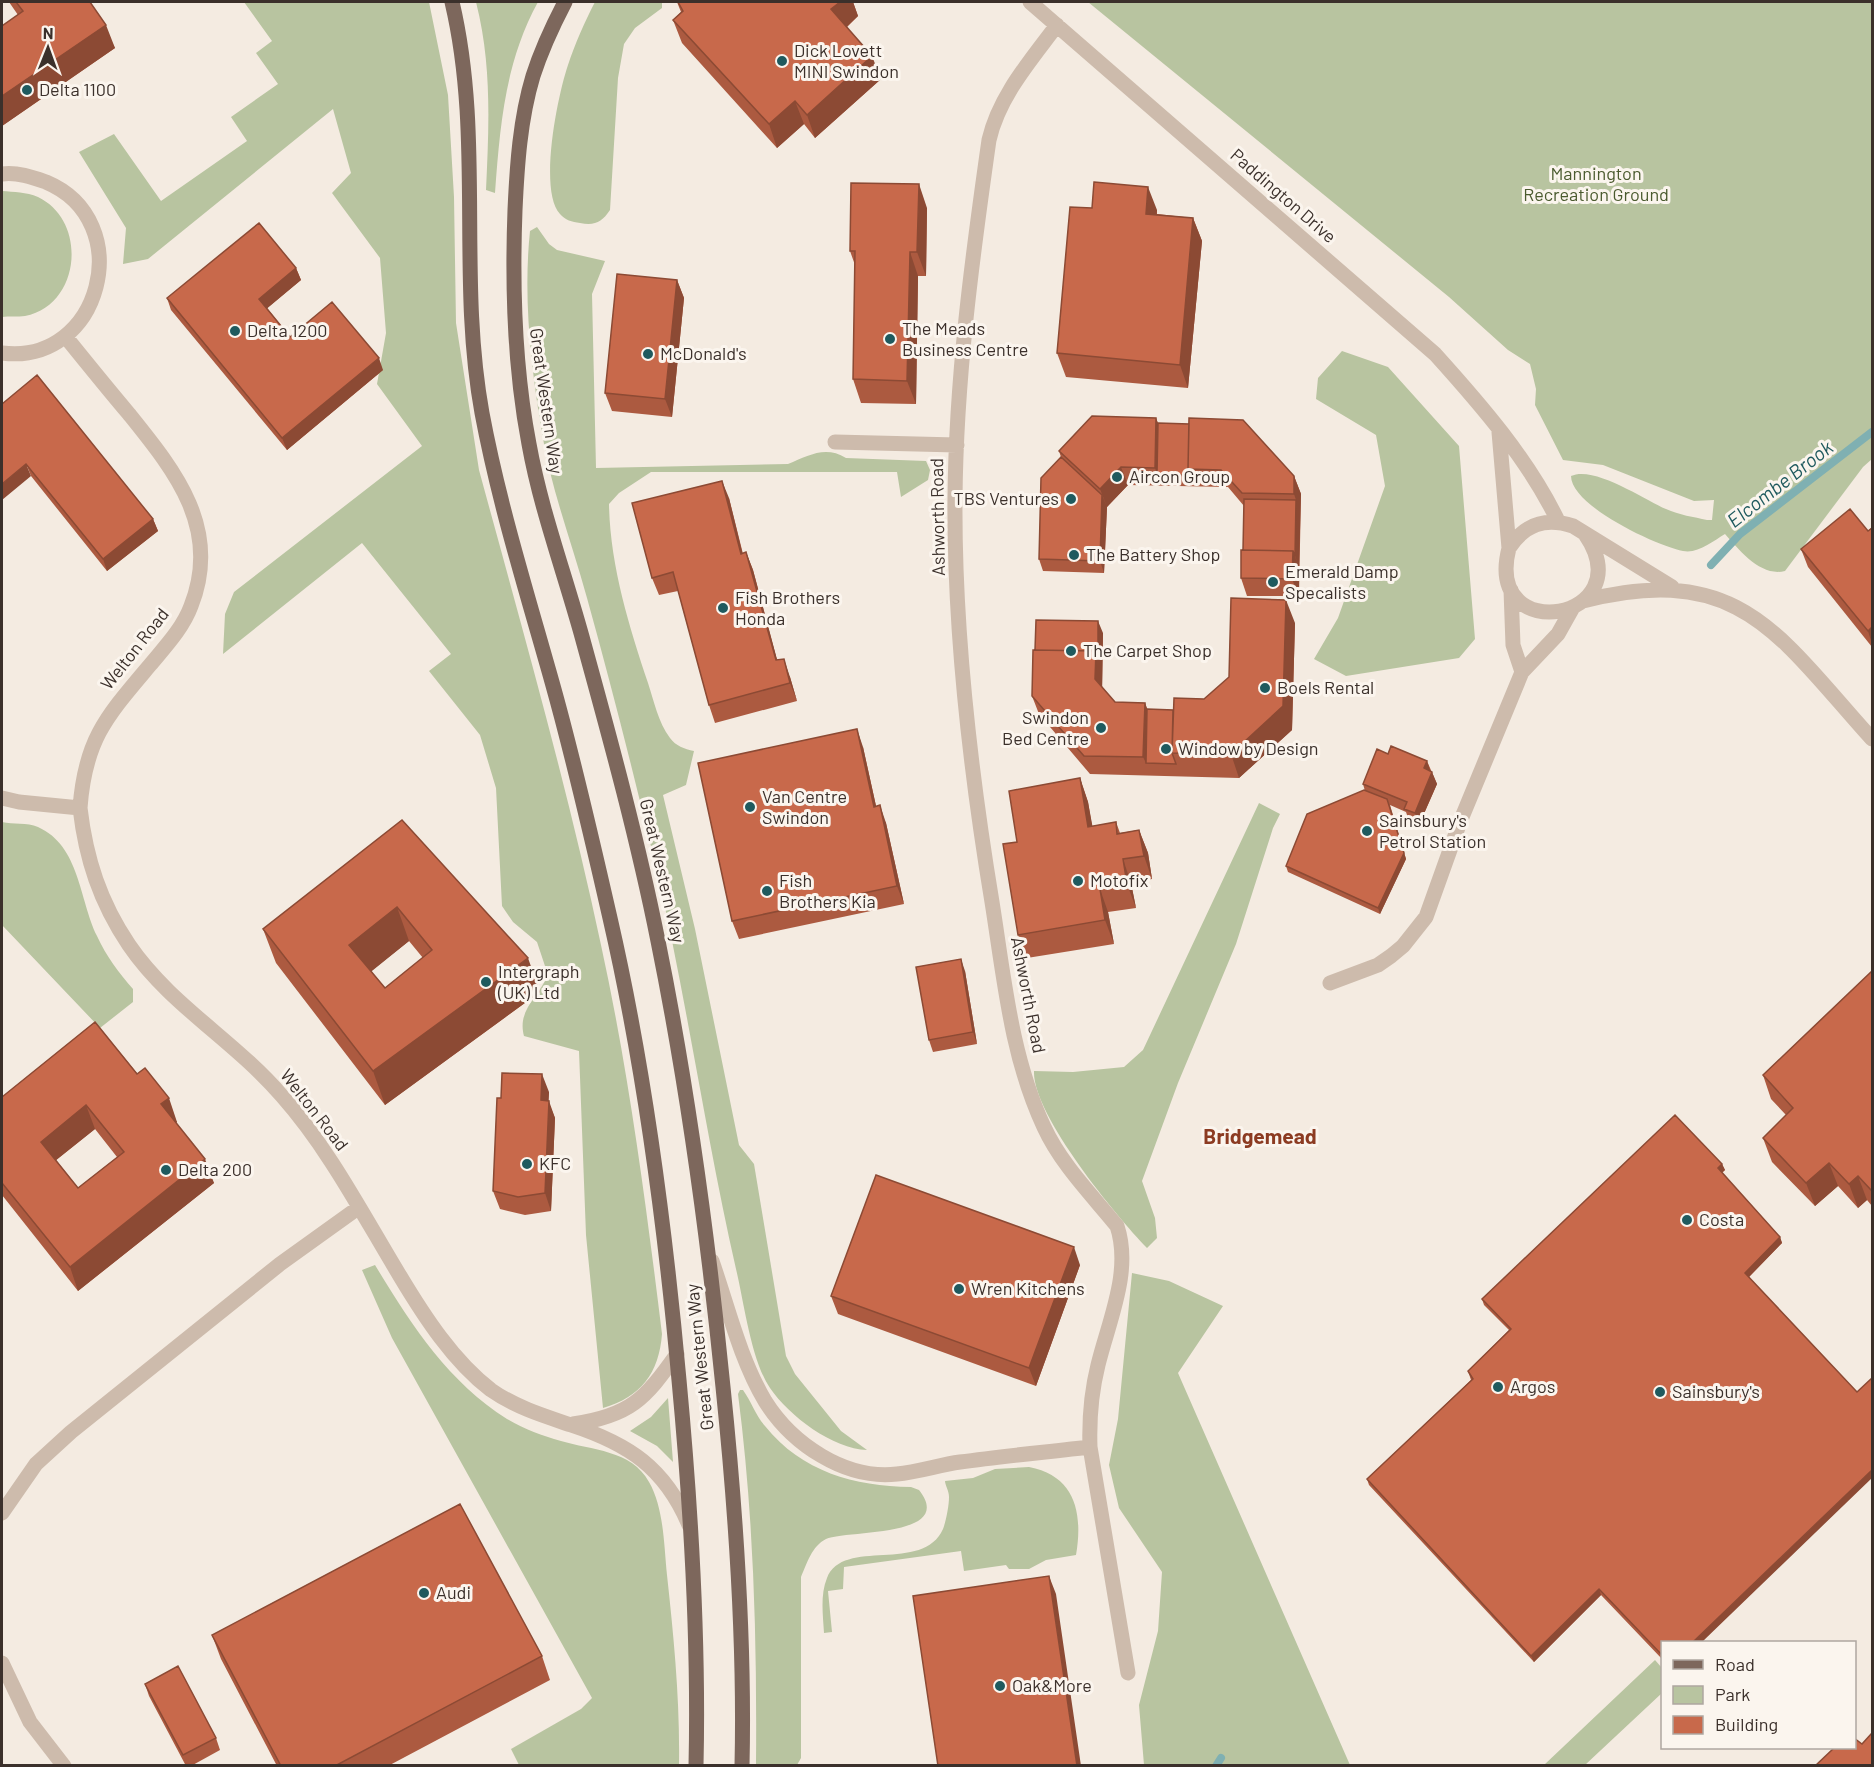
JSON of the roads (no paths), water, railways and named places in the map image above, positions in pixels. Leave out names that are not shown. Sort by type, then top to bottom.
[{"type":"main road","name":"Great Western Way","points":[[452,2],[468,102],[470,291],[482,409],[499,489],[566,734],[624,980],[653,1152],[677,1354],[692,1531],[696,1766]]},
{"type":"main road","name":"Great Western Way","points":[[565,2],[533,77],[521,141],[513,279],[518,370],[529,446],[538,486],[603,714],[658,939],[699,1173],[734,1502],[741,1665],[742,1766]]},
{"type":"street","name":"Paddington Drive","points":[[1030,2],[1435,354],[1466,388],[1531,471],[1558,521]]},
{"type":"street","name":"Ashworth Road","points":[[1057,25],[1011,88],[993,124],[969,274],[957,445],[956,523],[964,695],[974,795],[1008,1004],[1023,1071],[1044,1127],[1062,1160],[1117,1226],[1122,1239],[1119,1285],[1090,1404],[1090,1447],[1128,1673]]},
{"type":"street","points":[[2,174],[32,176],[58,187],[80,206],[95,231],[101,260],[97,288],[85,315],[65,336],[40,350],[12,355],[2,353]]},
{"type":"street","name":"Welton Road","points":[[65,336],[181,482],[190,501],[200,554],[197,591],[178,631],[108,715],[92,747],[82,783],[80,808],[90,868],[101,897],[129,945],[180,1003],[281,1094],[332,1165],[431,1324],[472,1372],[490,1389],[514,1403],[611,1440],[642,1458],[669,1486],[681,1504],[692,1531]]},
{"type":"street","points":[[1499,432],[1509,548]]},
{"type":"street","points":[[835,442],[957,445]]},
{"type":"street","points":[[1522,672],[1513,645],[1511,590],[1505,563],[1509,548],[1517,536],[1529,526],[1543,521],[1558,521],[1585,534],[1674,588]]},
{"type":"street","points":[[1330,983],[1352,976],[1391,956],[1426,917],[1460,822],[1522,672],[1558,634],[1597,576],[1598,561],[1585,534]]},
{"type":"street","points":[[1511,590],[1531,609],[1558,613],[1578,604],[1619,592],[1674,588],[1716,597],[1744,611],[1776,633],[1872,739]]},
{"type":"street","points":[[2,798],[80,808]]},
{"type":"street","points":[[2,1513],[36,1464],[71,1432],[280,1264],[358,1208]]},
{"type":"street","points":[[708,1248],[747,1364],[766,1402],[783,1424],[815,1451],[835,1463],[866,1474],[897,1474],[959,1462],[1090,1447]]},
{"type":"street","points":[[570,1425],[606,1418],[627,1410],[646,1395],[677,1354]]},
{"type":"street","points":[[2,1663],[30,1722],[64,1766]]},
{"type":"waterway","name":"Elcombe Brook","points":[[1711,565],[1740,534],[1872,432]]},
{"type":"waterway","name":"Elcombe Brook","points":[[1216,1766],[1221,1758]]},
{"type":"place","name":"Dick Lovett MINI Swindon","points":[[782,61]]},
{"type":"place","name":"Delta 1100","points":[[27,90]]},
{"type":"place","name":"Delta 1200","points":[[235,331]]},
{"type":"place","name":"The Meads Business Centre","points":[[890,339]]},
{"type":"place","name":"McDonald's","points":[[648,354]]},
{"type":"place","name":"Aircon Group","points":[[1117,477]]},
{"type":"place","name":"TBS Ventures","points":[[1071,499]]},
{"type":"place","name":"The Battery Shop","points":[[1074,555]]},
{"type":"place","name":"Emerald Damp Specalists","points":[[1273,582]]},
{"type":"place","name":"Fish Brothers Honda","points":[[723,608]]},
{"type":"place","name":"The Carpet Shop","points":[[1071,651]]},
{"type":"place","name":"Boels Rental","points":[[1265,688]]},
{"type":"place","name":"Swindon Bed Centre","points":[[1101,728]]},
{"type":"place","name":"Window by Design","points":[[1166,749]]},
{"type":"place","name":"Van Centre Swindon","points":[[750,807]]},
{"type":"place","name":"Sainsbury's Petrol Station","points":[[1367,831]]},
{"type":"place","name":"Motofix","points":[[1078,881]]},
{"type":"place","name":"Fish Brothers Kia","points":[[767,891]]},
{"type":"place","name":"Intergraph (UK) Ltd","points":[[486,982]]},
{"type":"place","name":"KFC","points":[[527,1164]]},
{"type":"place","name":"Delta 200","points":[[166,1170]]},
{"type":"place","name":"Costa","points":[[1687,1220]]},
{"type":"place","name":"Wren Kitchens","points":[[959,1289]]},
{"type":"place","name":"Argos","points":[[1498,1387]]},
{"type":"place","name":"Sainsbury's","points":[[1660,1392]]},
{"type":"place","name":"Audi","points":[[424,1593]]},
{"type":"place","name":"Oak&More","points":[[1000,1686]]},
{"type":"district","name":"Bridgemead","points":[[1260,1137]]},
{"type":"park label","name":"Mannington Recreation Ground","points":[[1596,184]]}]
